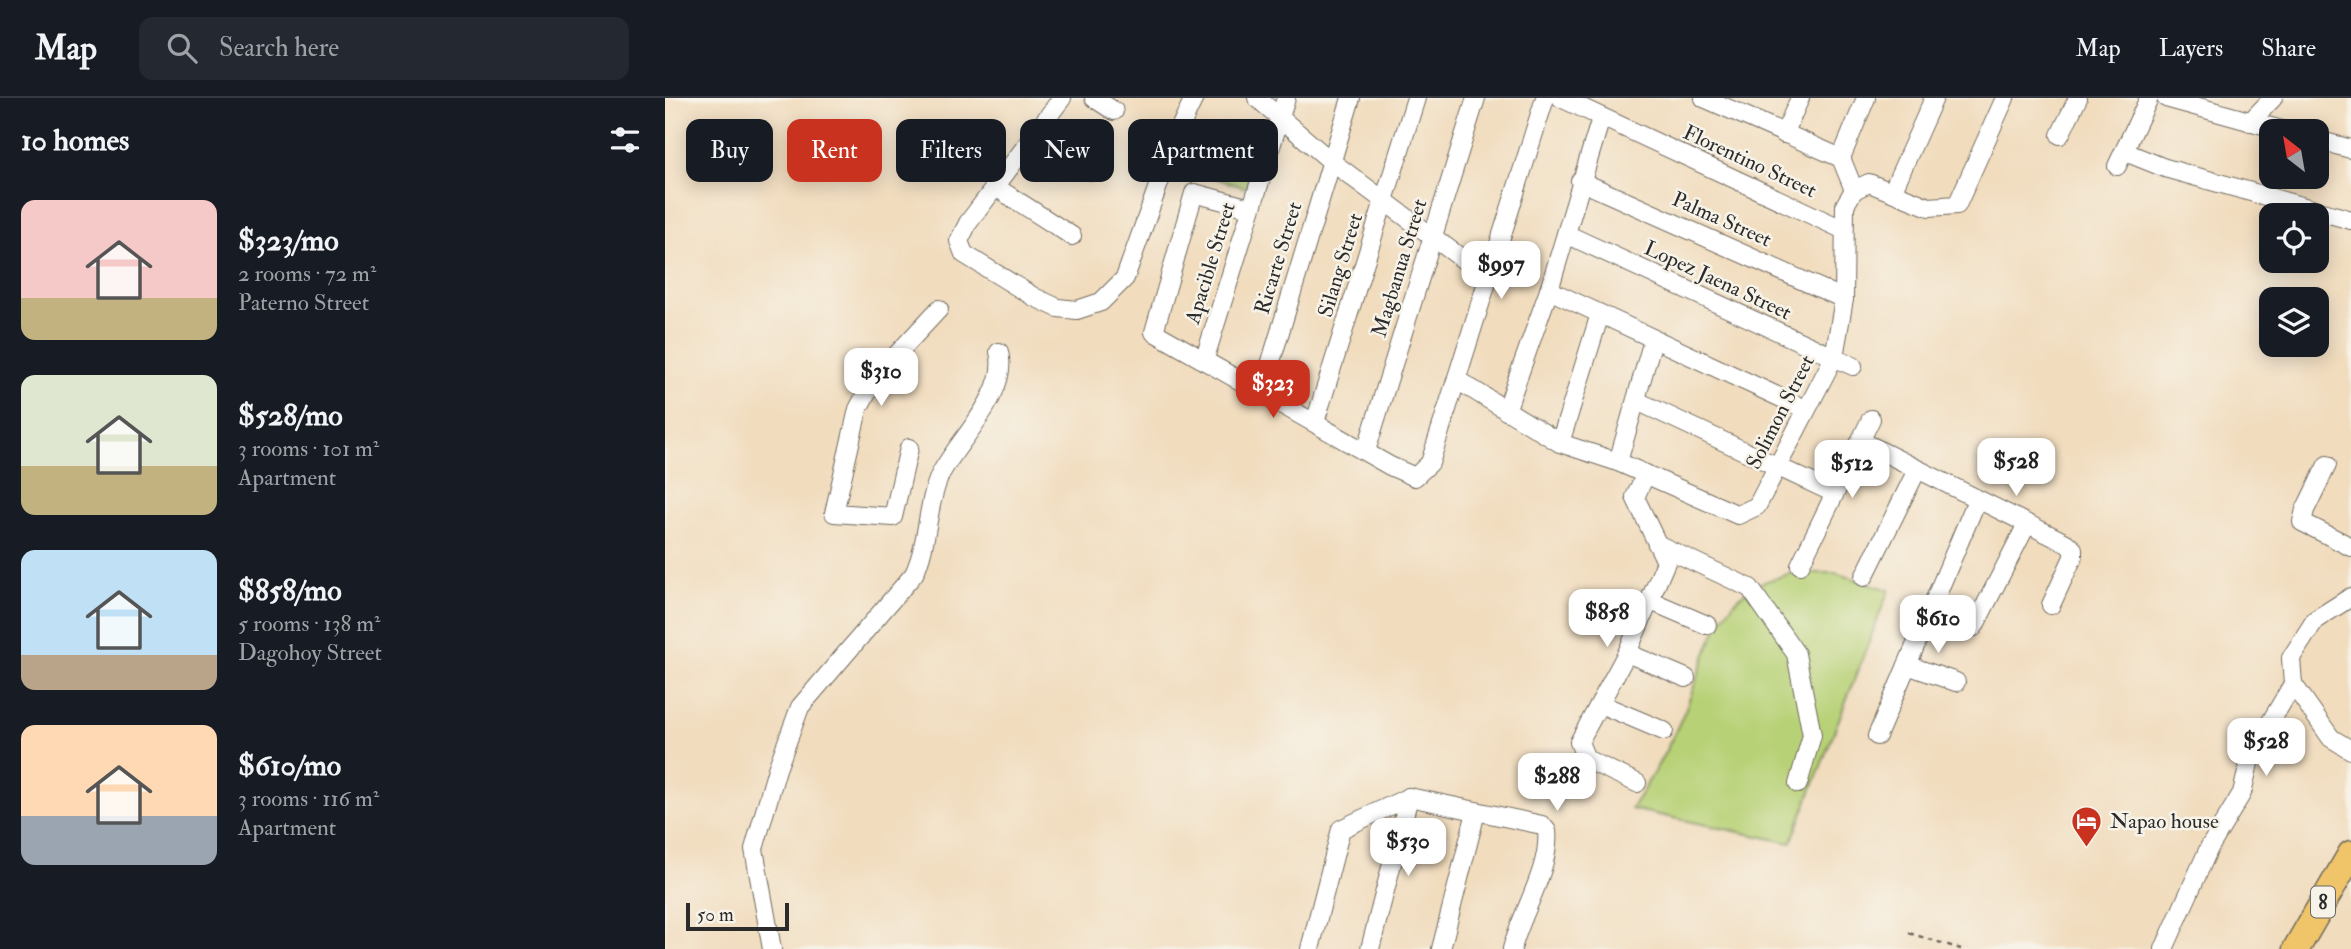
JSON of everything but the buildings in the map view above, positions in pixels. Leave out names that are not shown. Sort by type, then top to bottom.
[{"type":"highway","name":"8","points":[[2295,949],[2351,854]]},
{"type":"street","points":[[1046,119],[1062,98]]},
{"type":"street","points":[[1094,98],[1114,111]]},
{"type":"street","points":[[1020,153],[968,223],[959,241],[964,254],[1034,297],[1058,308],[1077,310],[1101,303],[1125,278],[1177,136],[1194,98]]},
{"type":"street","points":[[1257,98],[1280,121],[1332,162],[1489,278]]},
{"type":"street","name":"Apacible Street","points":[[1203,361],[1286,98]]},
{"type":"street","name":"Ricarte Street","points":[[1262,391],[1351,98]]},
{"type":"street","name":"Silang Street","points":[[1315,422],[1416,98]]},
{"type":"street","name":"Magbanua Street","points":[[1366,451],[1476,98]]},
{"type":"street","points":[[1250,208],[1194,193],[1154,332],[1415,477],[1430,463],[1545,98]]},
{"type":"street","name":"Florentino Street","points":[[1561,98],[1844,230]]},
{"type":"street","points":[[1704,98],[1732,104],[1784,134],[1841,158]]},
{"type":"street","points":[[1784,134],[1800,98]]},
{"type":"street","points":[[1866,98],[1841,158],[1853,190],[1870,183],[1929,206],[1957,205],[2005,98]]},
{"type":"street","points":[[1893,190],[1934,98]]},
{"type":"street","points":[[2060,135],[2078,98]]},
{"type":"street","points":[[2149,98],[2121,159],[2165,168],[2351,220]]},
{"type":"street","points":[[2166,98],[2259,124]]},
{"type":"street","points":[[2250,122],[2273,98]]},
{"type":"street","points":[[1506,411],[1549,290],[1601,118]]},
{"type":"street","points":[[2329,143],[2351,149]]},
{"type":"street","name":"Palma Street","points":[[1580,181],[1844,299]]},
{"type":"street","points":[[994,186],[1072,236]]},
{"type":"street","name":"Solimon Street","points":[[1457,380],[1560,443],[1618,462],[1738,515],[1758,506],[1805,409],[1834,357],[1844,299],[1845,205],[1853,190]]},
{"type":"street","name":"Lopez Jaena Street","points":[[1566,234],[1853,366]]},
{"type":"street","points":[[1549,290],[1805,409]]},
{"type":"street","points":[[909,448],[893,517],[834,513],[858,409],[874,379],[939,309]]},
{"type":"street","points":[[1560,443],[1600,314]]},
{"type":"street","points":[[1618,462],[1653,340]]},
{"type":"street","points":[[772,949],[754,849],[790,732],[800,707],[914,574],[924,553],[937,482],[977,424],[1003,366],[999,352]]},
{"type":"street","points":[[1637,401],[1835,493]]},
{"type":"street","points":[[1800,565],[1871,419]]},
{"type":"street","points":[[1861,441],[2073,549],[2073,557],[2051,605]]},
{"type":"street","points":[[2327,465],[2302,522],[2351,547]]},
{"type":"street","points":[[1864,577],[1917,470]]},
{"type":"street","points":[[1637,783],[1586,759],[1579,742],[1627,653],[1666,562],[1635,497],[1646,474]]},
{"type":"street","points":[[1877,736],[1977,500]]},
{"type":"street","points":[[1931,608],[1974,627],[2027,524]]},
{"type":"street","points":[[1657,544],[1744,583],[1796,654],[1812,735],[1798,784]]},
{"type":"street","points":[[2351,597],[2315,620],[2291,659],[2293,684],[2331,738],[2351,750]]},
{"type":"street","points":[[1651,601],[1707,625]]},
{"type":"street","points":[[1627,653],[1686,678]]},
{"type":"street","points":[[1907,665],[1956,682]]},
{"type":"street","points":[[2164,949],[2209,848],[2242,793],[2251,755],[2293,684]]},
{"type":"street","points":[[1600,704],[1664,731]]},
{"type":"street","points":[[1370,949],[1409,797]]},
{"type":"street","points":[[1310,949],[1341,829],[1409,797],[1542,825],[1547,831],[1535,893],[1519,922],[1512,949]]},
{"type":"street","points":[[1441,949],[1476,812]]},
{"type":"path","points":[[1909,933],[1961,949]]},
{"type":"green space","points":[[1228,182],[1248,182],[1246,188]]},
{"type":"green space","points":[[1791,573],[1836,573],[1889,590],[1791,843],[1631,809],[1672,739],[1709,646],[1727,612],[1751,588]]},
{"type":"place","name":"Napao house","points":[[2087,848]]}]
